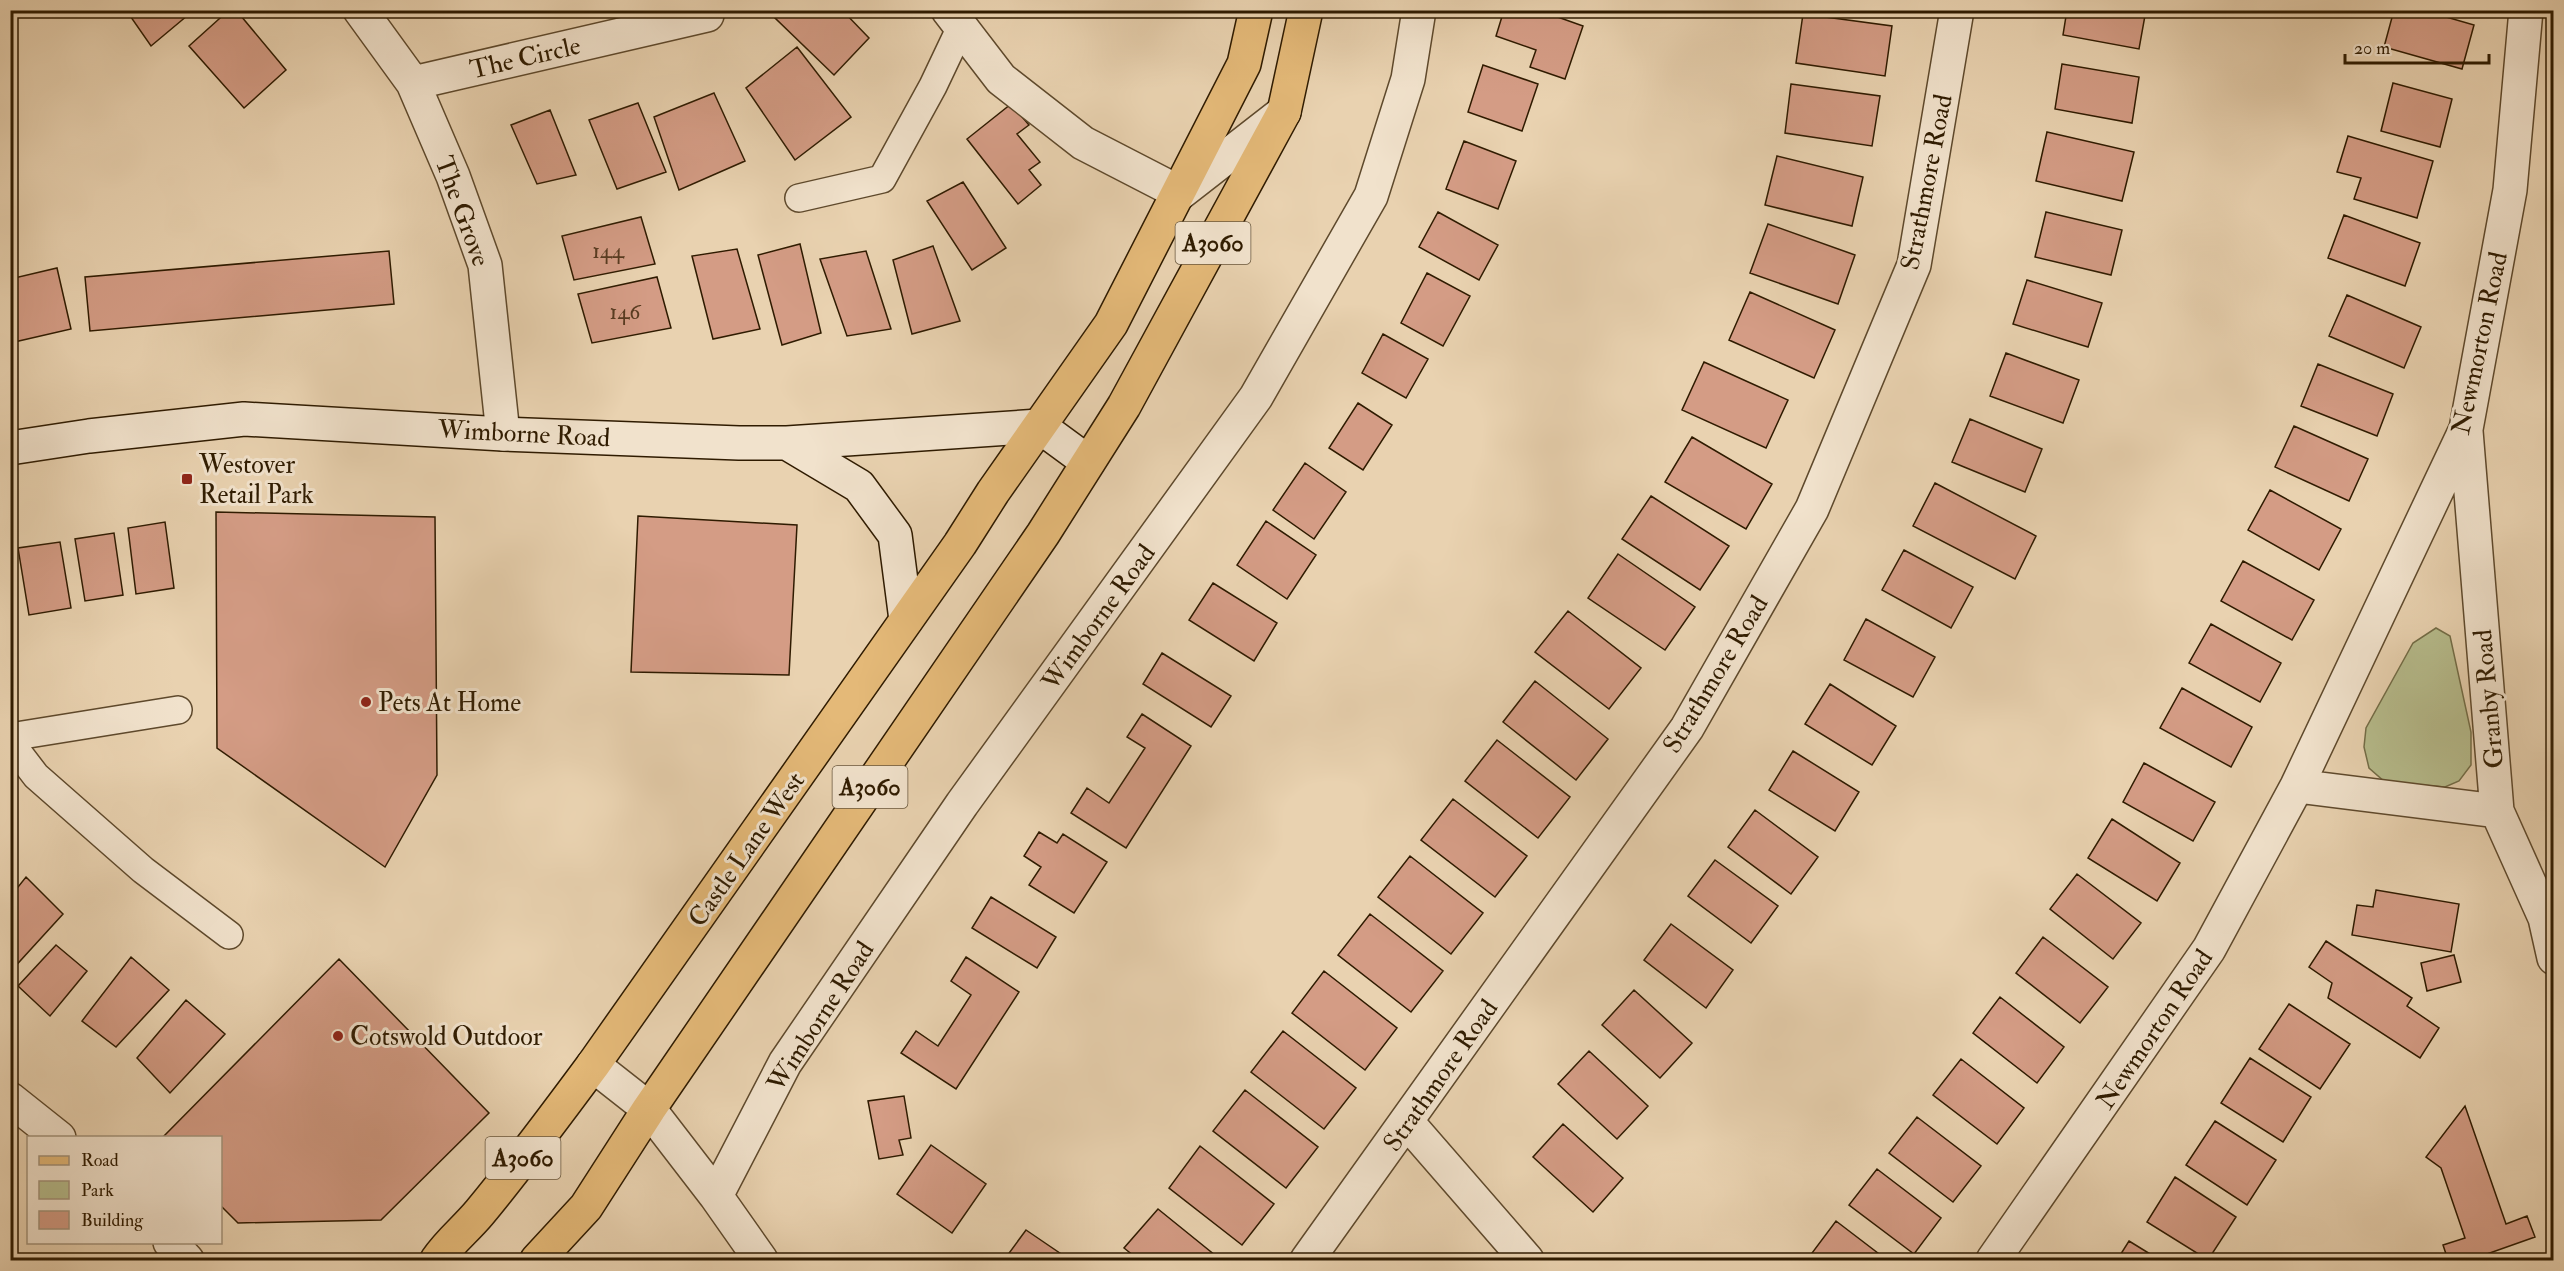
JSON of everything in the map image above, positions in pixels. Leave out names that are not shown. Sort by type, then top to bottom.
[{"type":"main road","name":"A3060","points":[[1039,426],[1111,324],[1180,193],[1244,64],[1256,10]]},
{"type":"main road","name":"A3060","points":[[537,1260],[586,1207],[649,1109],[1043,534],[1124,406],[1284,112],[1306,10]]},
{"type":"main road","name":"Castle Lane West","points":[[436,1260],[447,1245],[478,1215],[593,1065],[906,620],[1039,426]]},
{"type":"street","name":"The Grove","points":[[360,10],[412,83],[453,176],[485,265],[503,434]]},
{"type":"street","name":"Wimborne Road","points":[[716,1196],[785,1063],[962,804],[1256,397],[1371,196],[1408,79],[1419,10]]},
{"type":"street","name":"Strathmore Road","points":[[1307,1260],[1687,728],[1812,509],[1914,265],[1957,10]]},
{"type":"street","name":"Newmorton Road","points":[[1993,1260],[2209,949],[2297,786],[2466,429],[2510,190],[2526,10]]},
{"type":"street","name":"The Circle","points":[[412,83],[707,15]]},
{"type":"street","points":[[955,19],[1001,79],[1083,143],[1180,193],[1284,112]]},
{"type":"street","name":"Wimborne Road","points":[[10,448],[89,436],[244,419],[503,434],[787,443],[1039,426]]},
{"type":"street","points":[[1039,426],[1088,462]]},
{"type":"street","name":"Granby Road","points":[[2466,429],[2498,811],[2545,918],[2553,958]]},
{"type":"street","points":[[787,443],[859,486],[894,536],[906,620]]},
{"type":"street","points":[[2297,786],[2498,811]]},
{"type":"street","points":[[593,1065],[649,1109],[716,1196],[761,1260]]},
{"type":"street","points":[[10,1099],[58,1136]]},
{"type":"street","points":[[1407,1122],[1527,1260]]},
{"type":"street","points":[[172,1244],[187,1260]]},
{"type":"lane","points":[[799,198],[882,179],[933,86],[955,19]]},
{"type":"lane","points":[[10,736],[178,710]]},
{"type":"lane","points":[[10,742],[36,776],[143,870],[229,935]]},
{"type":"green space","points":[[2436,628],[2450,636],[2471,732],[2471,765],[2459,781],[2445,787],[2385,782],[2369,768],[2364,747],[2366,728],[2413,643]]},
{"type":"building","points":[[126,10],[194,10],[151,46]]},
{"type":"building","points":[[229,10],[236,10],[286,70],[244,108],[189,46]]},
{"type":"building","points":[[778,10],[842,10],[869,38],[834,75],[774,17]]},
{"type":"building","points":[[1504,10],[1538,10],[1583,26],[1565,79],[1530,67],[1536,50],[1496,36]]},
{"type":"building","points":[[2067,10],[2146,10],[2139,49],[2063,35]]},
{"type":"building","points":[[2394,10],[2422,10],[2474,25],[2462,69],[2384,47]]},
{"type":"building","points":[[1803,14],[1892,26],[1885,76],[1796,63]]},
{"type":"building","points":[[797,47],[851,117],[795,160],[746,88]]},
{"type":"building","points":[[2062,64],[2139,77],[2132,123],[2055,109]]},
{"type":"building","points":[[1483,65],[1538,84],[1522,131],[1468,112]]},
{"type":"building","points":[[2393,83],[2452,99],[2440,147],[2381,131]]},
{"type":"building","points":[[1791,84],[1880,96],[1872,146],[1785,133]]},
{"type":"building","points":[[714,93],[745,161],[679,190],[654,117]]},
{"type":"building","points":[[638,103],[666,172],[617,189],[589,120]]},
{"type":"building","points":[[1011,104],[1029,125],[1017,134],[1040,162],[1029,170],[1041,185],[1018,204],[967,139]]},
{"type":"building","points":[[550,110],[576,175],[537,184],[511,125]]},
{"type":"building","points":[[2047,132],[2134,152],[2122,201],[2036,181]]},
{"type":"building","points":[[2348,136],[2433,161],[2417,218],[2354,199],[2361,178],[2337,172]]},
{"type":"building","points":[[1464,141],[1516,161],[1498,209],[1446,189]]},
{"type":"building","points":[[1777,156],[1863,177],[1852,226],[1765,205]]},
{"type":"building","points":[[963,182],[1006,248],[972,270],[927,201]]},
{"type":"building","points":[[1438,212],[1498,245],[1479,280],[1419,247]]},
{"type":"building","points":[[2046,212],[2122,230],[2111,275],[2035,257]]},
{"type":"building","points":[[2344,215],[2420,243],[2405,286],[2328,258]]},
{"type":"building","points":[[641,217],[655,264],[574,280],[562,236]]},
{"type":"building","points":[[1768,224],[1855,255],[1838,304],[1750,273]]},
{"type":"building","points":[[800,244],[821,333],[782,345],[758,255]]},
{"type":"building","points":[[933,246],[960,321],[912,334],[893,260]]},
{"type":"building","points":[[737,249],[760,329],[713,339],[692,256]]},
{"type":"building","points":[[389,251],[394,304],[90,331],[85,277]]},
{"type":"building","points":[[866,251],[891,329],[847,336],[820,259]]},
{"type":"building","points":[[57,268],[71,329],[10,343],[10,279]]},
{"type":"building","points":[[1427,273],[1470,296],[1443,346],[1401,323]]},
{"type":"building","points":[[657,277],[671,328],[592,343],[578,294]]},
{"type":"building","points":[[2027,280],[2102,303],[2088,347],[2013,324]]},
{"type":"building","points":[[1750,292],[1835,330],[1814,378],[1729,340]]},
{"type":"building","points":[[2347,295],[2421,327],[2404,368],[2329,336]]},
{"type":"building","points":[[1383,334],[1428,359],[1406,398],[1362,373]]},
{"type":"building","points":[[2006,353],[2079,380],[2063,423],[1990,396]]},
{"type":"building","points":[[1704,362],[1788,400],[1766,448],[1682,410]]},
{"type":"building","points":[[2318,364],[2393,394],[2377,436],[2301,406]]},
{"type":"building","points":[[1358,403],[1392,425],[1363,470],[1329,448]]},
{"type":"building","points":[[1970,419],[2042,449],[2025,492],[1952,462]]},
{"type":"building","points":[[2294,426],[2368,459],[2349,501],[2275,467]]},
{"type":"building","points":[[1692,437],[1772,484],[1746,529],[1665,482]]},
{"type":"building","points":[[1305,463],[1346,492],[1314,539],[1273,510]]},
{"type":"building","points":[[1935,483],[2036,536],[2015,579],[1913,526]]},
{"type":"building","points":[[2270,490],[2341,529],[2319,570],[2248,530]]},
{"type":"building","points":[[1651,496],[1729,546],[1700,590],[1622,539]]},
{"type":"building","points":[[216,512],[435,517],[437,775],[385,867],[217,748]]},
{"type":"building","points":[[638,516],[797,525],[789,675],[631,672]]},
{"type":"building","points":[[1266,521],[1316,555],[1287,599],[1237,565]]},
{"type":"building","points":[[165,522],[174,588],[136,594],[128,528]]},
{"type":"building","points":[[114,533],[123,595],[85,601],[75,539]]},
{"type":"building","points":[[60,542],[71,608],[29,615],[18,548]]},
{"type":"building","points":[[1904,550],[1973,587],[1951,628],[1882,590]]},
{"type":"building","points":[[1618,554],[1695,607],[1665,650],[1588,598]]},
{"type":"building","points":[[2243,561],[2314,600],[2292,640],[2221,601]]},
{"type":"building","points":[[1213,583],[1277,623],[1254,661],[1189,620]]},
{"type":"building","points":[[10,593],[14,616],[10,616]]},
{"type":"building","points":[[1568,611],[1641,668],[1609,709],[1535,652]]},
{"type":"building","points":[[1866,619],[1935,657],[1913,697],[1844,660]]},
{"type":"building","points":[[2211,624],[2281,663],[2260,702],[2189,663]]},
{"type":"building","points":[[1162,653],[1231,696],[1211,727],[1143,684]]},
{"type":"building","points":[[1535,681],[1608,739],[1576,780],[1503,722]]},
{"type":"building","points":[[1830,684],[1896,726],[1872,765],[1805,724]]},
{"type":"building","points":[[2182,688],[2252,727],[2231,767],[2160,728]]},
{"type":"building","points":[[1142,714],[1191,746],[1126,848],[1071,813],[1087,788],[1109,803],[1145,748],[1127,737]]},
{"type":"building","points":[[1497,740],[1570,797],[1538,838],[1465,781]]},
{"type":"building","points":[[1793,751],[1859,792],[1835,831],[1769,790]]},
{"type":"building","points":[[2144,763],[2215,802],[2193,841],[2123,802]]},
{"type":"building","points":[[1453,799],[1527,856],[1495,897],[1421,840]]},
{"type":"building","points":[[1755,810],[1818,857],[1791,894],[1728,847]]},
{"type":"building","points":[[2112,819],[2180,863],[2157,901],[2088,858]]},
{"type":"building","points":[[1039,832],[1057,843],[1063,834],[1107,862],[1074,913],[1029,885],[1041,867],[1024,856]]},
{"type":"building","points":[[1410,856],[1483,913],[1451,954],[1378,897]]},
{"type":"building","points":[[1715,860],[1778,906],[1751,943],[1688,896]]},
{"type":"building","points":[[2077,874],[2141,923],[2113,959],[2050,909]]},
{"type":"building","points":[[26,877],[63,914],[10,972],[10,897]]},
{"type":"building","points":[[2376,890],[2459,904],[2451,952],[2352,935],[2357,905],[2373,907]]},
{"type":"building","points":[[991,897],[1056,937],[1037,968],[972,928]]},
{"type":"building","points":[[1370,914],[1443,971],[1411,1012],[1338,955]]},
{"type":"building","points":[[1671,924],[1733,970],[1706,1008],[1644,960]]},
{"type":"building","points":[[2043,937],[2108,987],[2080,1023],[2016,973]]},
{"type":"building","points":[[2326,941],[2412,998],[2407,1006],[2439,1028],[2420,1058],[2328,998],[2332,983],[2309,967]]},
{"type":"building","points":[[56,945],[87,971],[50,1016],[18,986]]},
{"type":"building","points":[[2454,955],[2461,982],[2427,991],[2421,963]]},
{"type":"building","points":[[131,957],[169,990],[116,1047],[82,1021]]},
{"type":"building","points":[[966,957],[1019,992],[956,1089],[901,1053],[916,1031],[938,1046],[971,995],[951,981]]},
{"type":"building","name":"Cotswold Outdoor","points":[[339,959],[489,1113],[381,1220],[238,1223],[222,1207],[222,1136],[164,1136]]},
{"type":"building","points":[[1324,971],[1397,1028],[1365,1070],[1292,1013]]},
{"type":"building","points":[[1634,990],[1692,1043],[1660,1078],[1602,1025]]},
{"type":"building","points":[[2000,997],[2064,1047],[2037,1083],[1973,1033]]},
{"type":"building","points":[[186,1000],[225,1034],[170,1093],[137,1058]]},
{"type":"building","points":[[2289,1004],[2350,1044],[2320,1089],[2259,1049]]},
{"type":"building","points":[[1283,1031],[1356,1088],[1324,1129],[1251,1072]]},
{"type":"building","points":[[1589,1051],[1648,1106],[1617,1139],[1558,1084]]},
{"type":"building","points":[[2250,1058],[2311,1097],[2283,1142],[2221,1103]]},
{"type":"building","points":[[1961,1059],[2024,1108],[1997,1144],[1933,1095]]},
{"type":"building","points":[[1245,1090],[1318,1147],[1286,1188],[1213,1131]]},
{"type":"building","points":[[904,1096],[911,1138],[899,1140],[903,1155],[879,1159],[868,1101]]},
{"type":"building","points":[[2465,1106],[2506,1224],[2527,1216],[2535,1237],[2470,1260],[2448,1260],[2443,1245],[2465,1238],[2441,1168],[2426,1157]]},
{"type":"building","points":[[1917,1117],[1981,1166],[1953,1202],[1889,1153]]},
{"type":"building","points":[[2215,1121],[2276,1160],[2247,1205],[2186,1165]]},
{"type":"building","points":[[1563,1124],[1623,1178],[1593,1212],[1533,1157]]},
{"type":"building","points":[[931,1145],[986,1184],[952,1233],[897,1194]]},
{"type":"building","points":[[1200,1146],[1274,1204],[1242,1245],[1169,1188]]},
{"type":"building","points":[[1877,1169],[1941,1218],[1914,1254],[1849,1205]]},
{"type":"building","points":[[2175,1177],[2236,1217],[2208,1260],[2147,1222]]},
{"type":"building","points":[[1158,1209],[1221,1260],[1139,1260],[1124,1248]]},
{"type":"building","points":[[1836,1221],[1887,1260],[1813,1260],[1809,1257]]},
{"type":"building","points":[[1026,1230],[1070,1260],[1004,1260]]},
{"type":"building","points":[[2129,1241],[2160,1260],[2117,1260]]},
{"type":"place","name":"Westover Retail Park","points":[[187,479]]},
{"type":"place","name":"Pets At Home","points":[[366,702]]},
{"type":"place","name":"Cotswold Outdoor","points":[[338,1036]]}]
